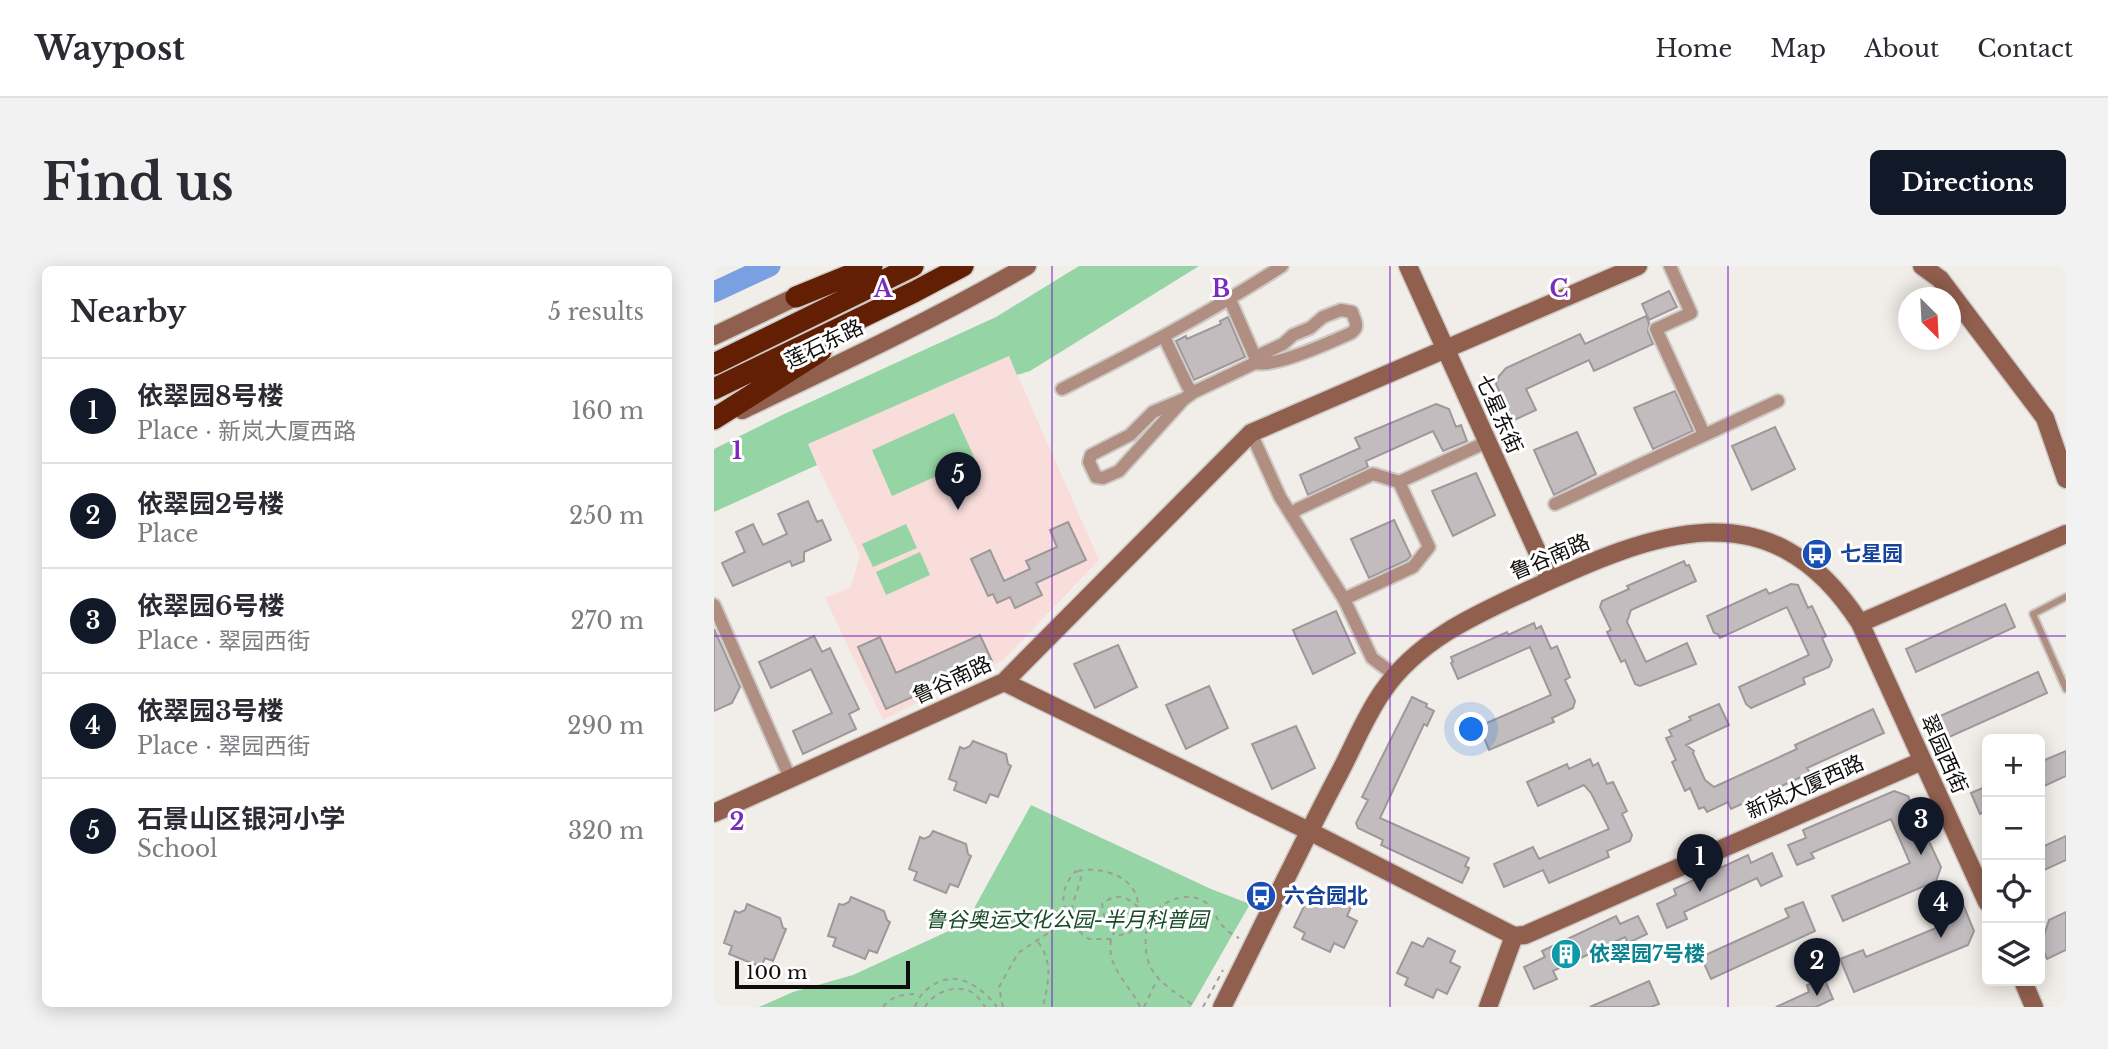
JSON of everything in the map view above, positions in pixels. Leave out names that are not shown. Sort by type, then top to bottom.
[{"type":"highway","points":[[796,297],[873,266]]},
{"type":"highway","name":"莲石东路","points":[[714,364],[913,266]]},
{"type":"highway","name":"莲石东路","points":[[714,389],[963,266]]},
{"type":"highway","points":[[714,421],[914,292]]},
{"type":"street","points":[[714,336],[856,266]]},
{"type":"street","name":"莲石东路","points":[[714,421],[875,347],[1027,266]]},
{"type":"street","points":[[1062,389],[1164,337],[1230,300],[1282,266]]},
{"type":"street","name":"七星东街","points":[[1409,266],[1550,580]]},
{"type":"street","points":[[1670,266],[1691,313],[1656,329],[1704,434]]},
{"type":"street","points":[[1922,266],[1940,279],[2045,418],[2066,480]]},
{"type":"street","name":"鲁谷南路","points":[[714,813],[1004,682],[1251,433],[1633,267]]},
{"type":"street","points":[[1164,337],[1188,387],[1189,396],[1119,471],[1103,478],[1096,477],[1089,462],[1091,454],[1130,435],[1153,412],[1189,396],[1255,360],[1293,335],[1310,328],[1322,317],[1341,310],[1352,312],[1356,330],[1301,355],[1263,365],[1255,360],[1230,300]]},
{"type":"street","points":[[1555,504],[1778,401]]},
{"type":"street","points":[[1251,433],[1280,497],[1344,599],[1372,658],[1396,676]]},
{"type":"street","points":[[1291,514],[1373,474],[1399,482],[1487,442]]},
{"type":"street","points":[[1344,599],[1413,567],[1429,547],[1399,482]]},
{"type":"street","name":"鲁谷南路","points":[[1222,1007],[1309,831],[1383,691],[1415,655],[1448,630],[1550,580],[1646,541],[1685,533],[1716,532],[1749,536],[1776,545],[1802,559],[1825,578],[1845,600],[1860,623]]},
{"type":"street","points":[[1860,623],[2066,534]]},
{"type":"street","points":[[714,605],[790,778]]},
{"type":"street","name":"翠园西街","points":[[1860,623],[1982,891]]},
{"type":"street","points":[[1004,682],[1309,831],[1514,936],[1488,1007]]},
{"type":"street","name":"新岚大厦西路","points":[[1514,936],[1525,935],[1922,761]]},
{"type":"street","points":[[2025,986],[2035,1007]]},
{"type":"lane","points":[[2066,597],[2033,614],[2066,689]]},
{"type":"path","points":[[1112,939],[1089,939],[1068,920],[1065,886],[1076,871],[1089,868],[1105,871],[1122,878],[1137,896],[1140,914],[1138,924],[1129,933],[1116,936],[1114,933]]},
{"type":"path","points":[[1003,1007],[999,987],[1018,953],[1068,920],[1081,878],[1076,871]]},
{"type":"path","points":[[1138,907],[1123,896],[1111,897],[1102,904],[1104,915],[1114,930],[1110,949],[1119,978],[1142,1007],[1157,979]]},
{"type":"path","points":[[1196,1007],[1157,979],[1147,962],[1144,939],[1148,918],[1156,908],[1186,896],[1211,906],[1218,921],[1240,939]]},
{"type":"path","points":[[1140,914],[1148,918]]},
{"type":"path","points":[[1038,941],[1045,950],[1049,965],[1048,989],[1042,1007]]},
{"type":"path","points":[[1203,1007],[1228,961]]},
{"type":"path","points":[[915,1007],[920,995],[943,980],[960,979],[983,992],[997,1007]]},
{"type":"path","points":[[925,1007],[928,1000],[941,992],[965,990],[975,994],[985,1007]]},
{"type":"path","points":[[883,1007],[887,1001],[904,994],[920,995]]},
{"type":"shaded area","points":[[1009,356],[1099,560],[1003,660],[883,720],[825,598],[851,587],[860,555],[807,444]]},
{"type":"green space","points":[[1079,266],[1199,266],[1030,371],[1017,375],[1009,356],[808,444],[817,465],[714,512],[714,449],[996,317]]},
{"type":"green space","points":[[954,413],[975,459],[892,496],[872,450]]},
{"type":"green space","points":[[906,524],[917,548],[873,567],[862,544]]},
{"type":"green space","points":[[920,552],[930,575],[886,595],[876,572]]},
{"type":"green space","name":"鲁谷奥运文化公园-半月科普园","points":[[1031,805],[1211,889],[1250,904],[1191,1007],[759,1007],[793,992],[853,975],[966,923]]},
{"type":"building","points":[[1669,291],[1677,307],[1649,320],[1642,304]]},
{"type":"building","points":[[1646,316],[1653,344],[1594,371],[1589,360],[1526,389],[1536,410],[1512,421],[1496,384],[1506,368],[1580,334],[1585,344]]},
{"type":"building","points":[[1228,317],[1245,357],[1194,380],[1176,341],[1221,324],[1220,321]]},
{"type":"building","points":[[1675,391],[1693,431],[1653,449],[1634,408]]},
{"type":"building","points":[[1436,404],[1449,409],[1456,427],[1461,425],[1467,441],[1443,451],[1433,431],[1366,461],[1368,467],[1308,495],[1300,475],[1360,448],[1355,438]]},
{"type":"building","points":[[1775,427],[1795,469],[1752,490],[1732,446]]},
{"type":"building","points":[[1577,432],[1596,474],[1554,495],[1534,450]]},
{"type":"building","points":[[1476,473],[1495,515],[1453,536],[1432,491]]},
{"type":"building","points":[[808,501],[817,522],[822,520],[831,540],[804,552],[804,561],[792,566],[790,561],[733,586],[722,563],[745,552],[736,532],[753,524],[763,545],[787,534],[778,514]]},
{"type":"building","points":[[1394,520],[1411,556],[1369,578],[1351,539]]},
{"type":"building","points":[[1068,522],[1086,560],[1036,583],[1042,595],[1015,608],[1010,597],[997,603],[993,594],[988,596],[971,559],[990,550],[1004,581],[1030,569],[1026,561],[1057,547],[1050,530]]},
{"type":"building","points":[[1684,561],[1686,566],[1689,565],[1696,581],[1631,610],[1627,622],[1646,662],[1687,643],[1696,664],[1640,686],[1635,684],[1625,660],[1621,662],[1607,632],[1611,630],[1600,607],[1602,601],[1629,589],[1627,586]]},
{"type":"building","points":[[1791,584],[1798,585],[1808,608],[1812,606],[1826,636],[1822,638],[1832,660],[1829,667],[1803,678],[1805,684],[1751,708],[1746,704],[1739,687],[1809,655],[1787,607],[1720,638],[1714,633],[1707,616],[1766,589],[1769,594]]},
{"type":"building","points":[[2005,604],[2015,627],[1916,672],[1906,649]]},
{"type":"building","points":[[1336,611],[1355,653],[1313,674],[1293,630]]},
{"type":"building","points":[[1534,623],[1536,629],[1541,626],[1551,649],[1557,646],[1570,677],[1565,680],[1575,701],[1573,708],[1552,718],[1554,722],[1489,750],[1482,733],[1485,731],[1482,725],[1551,695],[1530,647],[1458,679],[1451,657]]},
{"type":"building","points":[[714,629],[740,687],[732,703],[714,711]]},
{"type":"building","points":[[980,635],[992,661],[886,709],[858,647],[880,637],[896,673]]},
{"type":"building","points":[[814,636],[822,652],[830,648],[859,709],[849,714],[856,729],[803,754],[793,731],[832,713],[811,669],[771,688],[759,662]]},
{"type":"building","points":[[1118,645],[1137,687],[1095,708],[1074,664]]},
{"type":"building","points":[[2038,672],[2047,693],[1947,738],[1938,717]]},
{"type":"building","points":[[1209,686],[1228,728],[1186,749],[1166,705]]},
{"type":"building","points":[[1412,697],[1427,704],[1426,707],[1434,711],[1427,726],[1424,724],[1380,818],[1469,858],[1465,866],[1469,868],[1462,883],[1381,845],[1383,840],[1358,828],[1356,823],[1368,800],[1362,797]]},
{"type":"building","points":[[1719,704],[1729,725],[1686,745],[1694,751],[1705,780],[1714,787],[1797,749],[1795,745],[1873,709],[1884,733],[1807,768],[1810,773],[1731,809],[1728,802],[1707,812],[1704,807],[1699,809],[1690,788],[1685,791],[1672,762],[1676,760],[1666,738],[1672,736],[1669,730],[1691,720],[1689,717]]},
{"type":"building","points":[[1296,726],[1315,768],[1272,789],[1252,744]]},
{"type":"building","points":[[973,741],[1006,754],[1011,766],[998,797],[990,794],[986,803],[954,790],[957,782],[949,779],[960,747],[964,749]]},
{"type":"building","points":[[2066,751],[2066,776],[2045,786],[2045,760]]},
{"type":"building","points":[[1590,759],[1593,766],[1598,763],[1607,784],[1613,782],[1627,811],[1622,814],[1632,835],[1630,841],[1607,851],[1609,857],[1549,883],[1543,870],[1504,887],[1494,864],[1533,847],[1539,859],[1609,829],[1591,793],[1584,785],[1538,806],[1527,782],[1567,764],[1569,769]]},
{"type":"building","points":[[1982,788],[1982,813],[1980,814],[1971,793]]},
{"type":"building","points":[[1894,791],[1908,796],[1941,867],[1936,881],[1843,921],[1832,896],[1910,863],[1891,819],[1811,853],[1814,858],[1797,865],[1788,845],[1806,838],[1803,830]]},
{"type":"building","points":[[933,831],[966,844],[971,856],[958,887],[950,884],[946,893],[914,880],[917,872],[909,869],[920,837],[924,839]]},
{"type":"building","points":[[2066,836],[2066,860],[2045,870],[2045,846]]},
{"type":"building","points":[[1772,853],[1782,876],[1761,886],[1757,878],[1684,912],[1687,919],[1667,928],[1657,904],[1676,895],[1674,889],[1748,855],[1751,863]]},
{"type":"building","points":[[1324,892],[1352,905],[1347,916],[1357,921],[1344,948],[1334,943],[1330,952],[1302,939],[1305,933],[1294,927],[1309,896],[1320,901]]},
{"type":"building","points":[[1958,892],[1974,931],[1968,945],[1854,992],[1840,959],[1863,950],[1866,957],[1941,926],[1931,903]]},
{"type":"building","points":[[851,897],[884,911],[890,922],[877,953],[869,950],[865,959],[833,946],[836,938],[828,936],[839,904],[849,902]]},
{"type":"building","points":[[1803,902],[1815,931],[1711,979],[1701,957],[1789,917],[1785,909]]},
{"type":"building","points":[[747,904],[780,918],[783,928],[786,929],[773,961],[765,958],[761,967],[729,954],[732,946],[724,943],[735,911],[739,913],[745,910]]},
{"type":"building","points":[[2066,912],[2066,950],[2047,959],[2045,932],[2049,920]]},
{"type":"building","name":"依翠园7号楼","points":[[1616,916],[1620,924],[1638,916],[1647,934],[1628,943],[1625,937],[1553,971],[1557,979],[1534,989],[1524,967],[1545,957],[1542,951]]},
{"type":"building","points":[[1428,938],[1455,951],[1450,962],[1460,967],[1447,994],[1437,989],[1433,998],[1405,985],[1408,978],[1397,973],[1412,942],[1423,947]]},
{"type":"building","points":[[1824,978],[1833,999],[1816,1007],[1776,1007],[1809,992],[1807,985]]},
{"type":"building","points":[[1649,981],[1659,1004],[1651,1007],[1590,1007]]},
{"type":"waterway","points":[[714,292],[770,266]]},
{"type":"place","name":"石景山区银河小学","points":[[958,510]]},
{"type":"place","name":"七星园","points":[[1817,554]]},
{"type":"place","name":"依翠园6号楼","points":[[1921,855]]},
{"type":"place","name":"依翠园8号楼","points":[[1700,892]]},
{"type":"place","name":"六合园北","points":[[1261,896]]},
{"type":"place","name":"依翠园3号楼","points":[[1941,938]]},
{"type":"place","name":"依翠园7号楼","points":[[1566,954]]},
{"type":"place","name":"依翠园2号楼","points":[[1817,996]]}]
